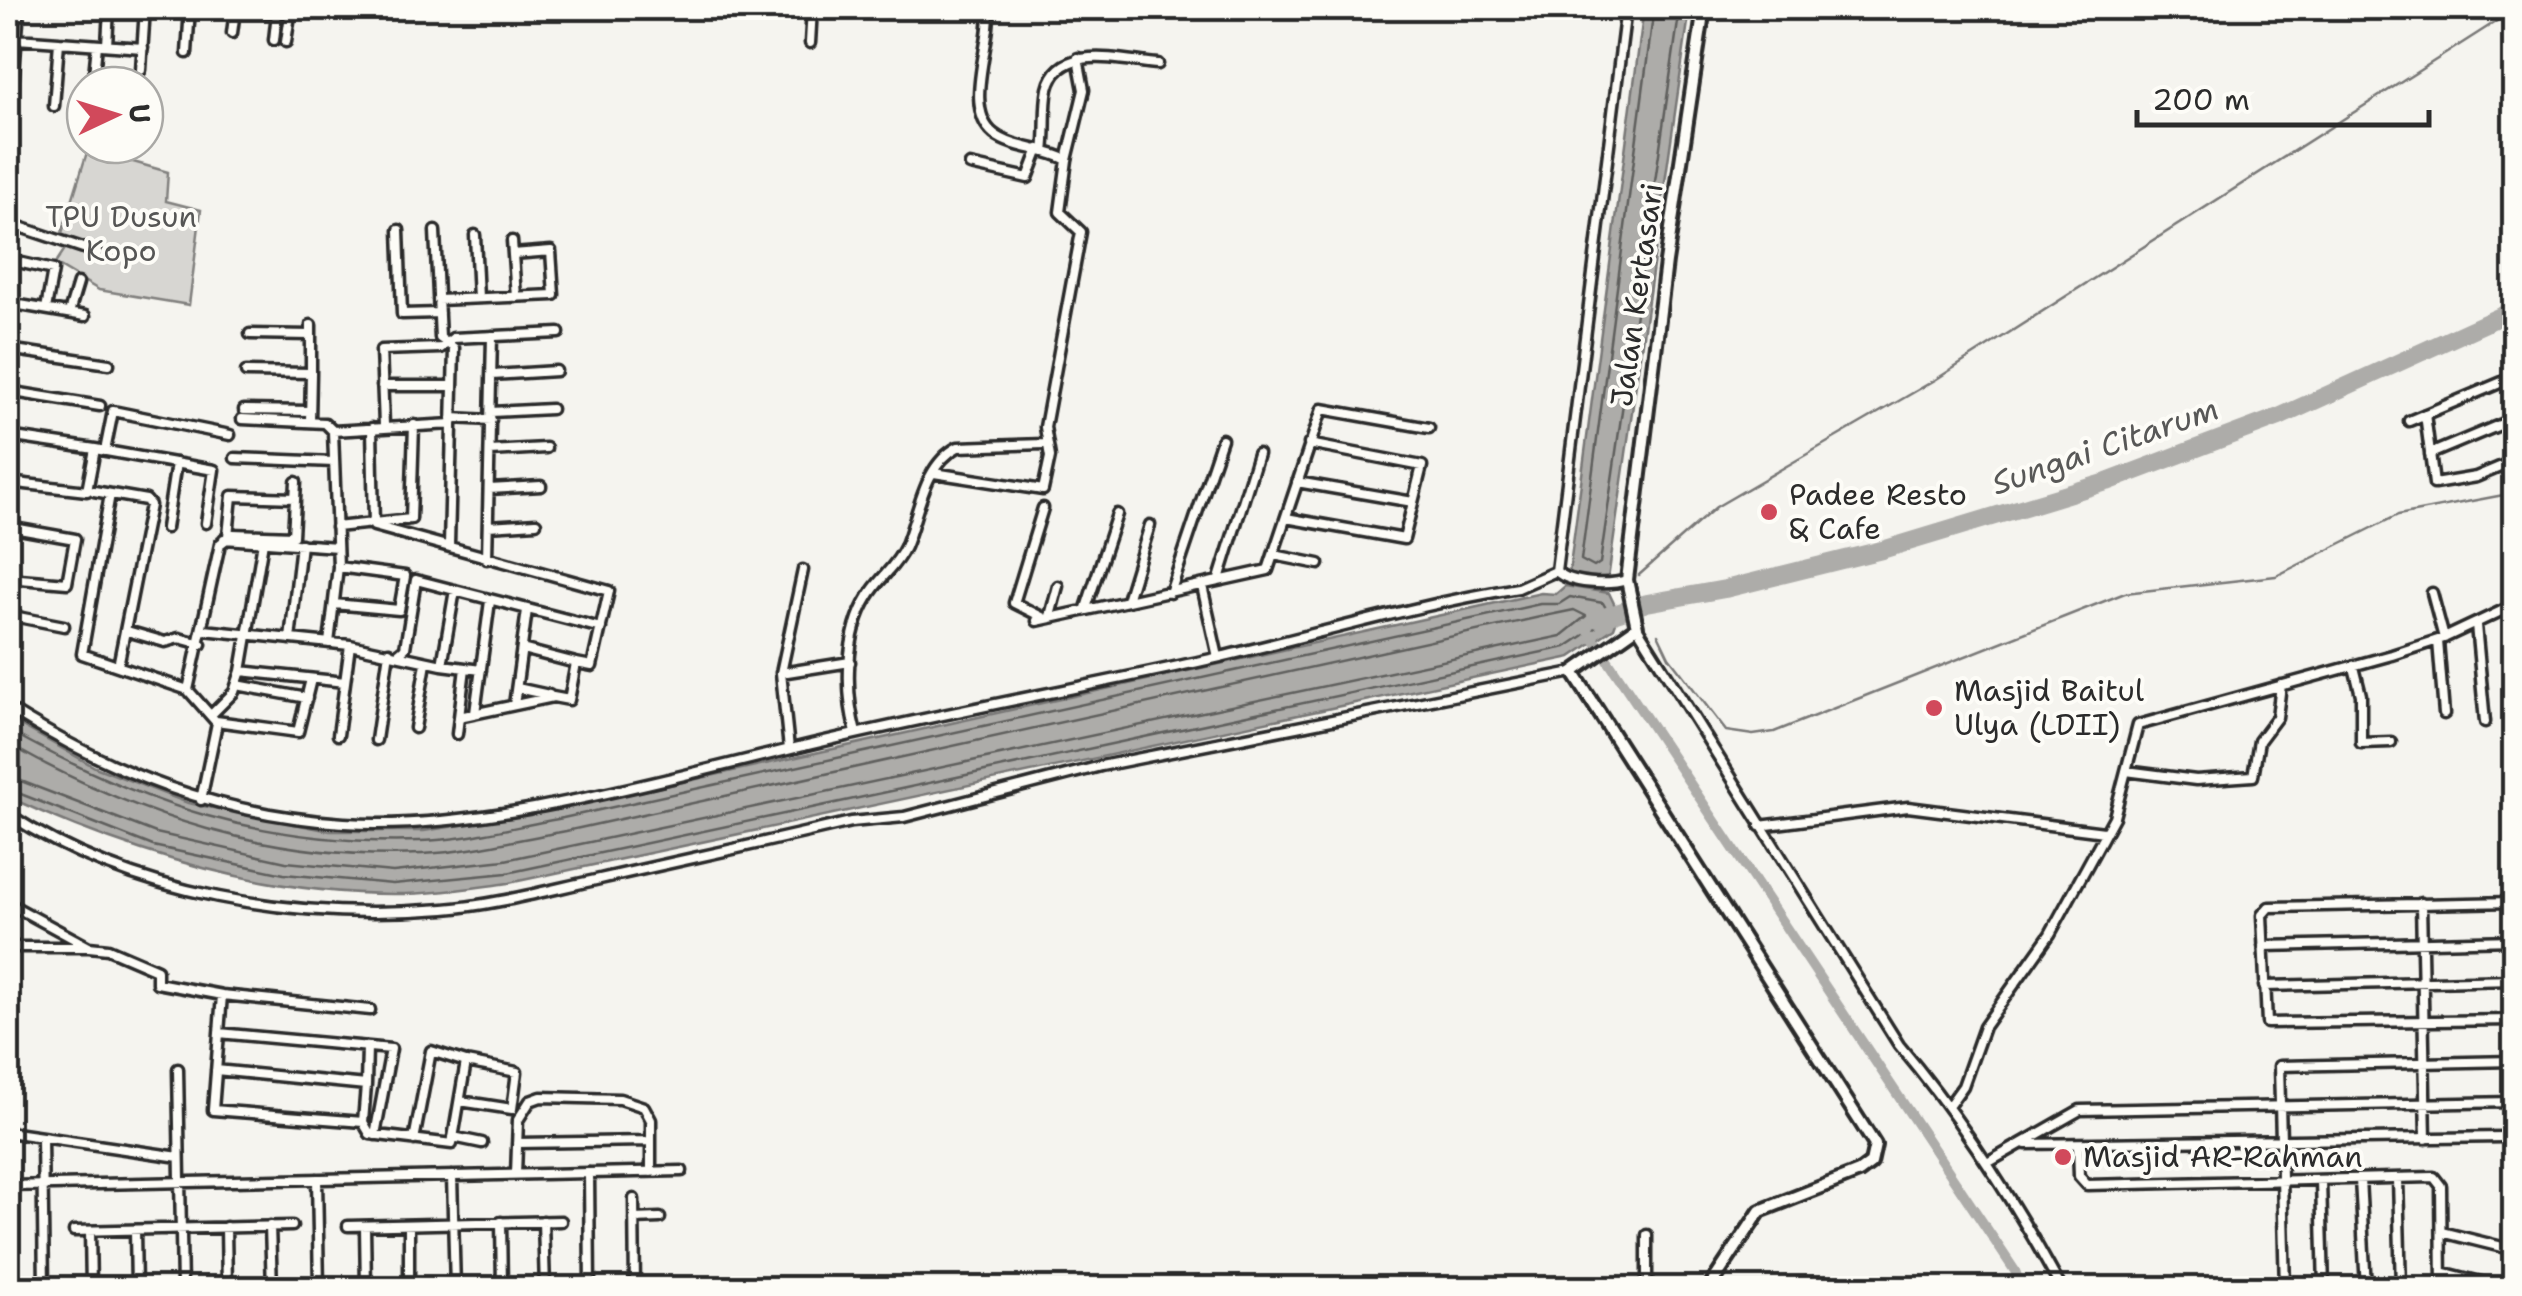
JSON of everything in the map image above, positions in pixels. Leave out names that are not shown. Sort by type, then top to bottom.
[{"type":"street","points":[[12,100],[11,59],[16,39],[12,22],[19,8]]},
{"type":"street","points":[[107,45],[109,8]]},
{"type":"street","points":[[141,65],[145,8]]},
{"type":"street","points":[[187,53],[190,8]]},
{"type":"street","points":[[198,8],[284,11]]},
{"type":"street","points":[[810,43],[812,8]]},
{"type":"street","points":[[989,8],[980,76],[986,124],[996,136],[1067,160]]},
{"type":"street","points":[[1556,571],[1626,8]]},
{"type":"street","name":"Jalan Kertasari","points":[[1636,623],[1628,585],[1666,262],[1704,8]]},
{"type":"street","points":[[232,33],[235,10]]},
{"type":"street","points":[[274,40],[284,11]]},
{"type":"street","points":[[284,11],[286,42]]},
{"type":"street","points":[[16,39],[143,48]]},
{"type":"street","points":[[54,106],[60,42]]},
{"type":"street","points":[[95,65],[97,45]]},
{"type":"street","points":[[934,473],[1043,490],[1050,457],[1044,444],[1080,232],[1060,212],[1067,160],[1084,90],[1078,58]]},
{"type":"street","points":[[970,164],[1028,178],[1042,150],[1052,76],[1063,64],[1078,58],[1158,64]]},
{"type":"street","points":[[8,223],[98,253]]},
{"type":"street","points":[[400,230],[402,314],[439,313]]},
{"type":"street","points":[[435,231],[440,338],[454,348],[449,545]]},
{"type":"street","points":[[475,235],[478,298]]},
{"type":"street","points":[[512,241],[516,297]]},
{"type":"street","points":[[438,300],[554,295],[551,252],[513,254]]},
{"type":"street","points":[[18,262],[54,270],[46,309]]},
{"type":"street","points":[[69,313],[78,283]]},
{"type":"street","points":[[8,302],[84,316]]},
{"type":"street","points":[[310,325],[310,422]]},
{"type":"street","points":[[384,425],[381,350],[441,348],[446,342],[492,336],[559,333]]},
{"type":"street","points":[[250,334],[311,335]]},
{"type":"street","points":[[487,559],[492,336]]},
{"type":"street","points":[[8,349],[109,364]]},
{"type":"street","points":[[492,375],[556,370]]},
{"type":"street","points":[[246,372],[311,373]]},
{"type":"street","points":[[2410,421],[2514,377]]},
{"type":"street","points":[[382,386],[453,386]]},
{"type":"street","points":[[8,392],[100,406]]},
{"type":"street","points":[[333,431],[550,410]]},
{"type":"street","points":[[1043,508],[1014,602],[1044,618],[1202,586],[1219,579],[1264,573],[1274,555],[1322,410],[1429,428]]},
{"type":"street","points":[[310,411],[243,414],[329,424],[333,431],[338,568],[329,643]]},
{"type":"street","points":[[8,482],[87,491],[112,412],[230,435]]},
{"type":"street","points":[[2425,414],[2434,484],[2476,477],[2514,461]]},
{"type":"street","points":[[2430,454],[2514,419]]},
{"type":"street","points":[[336,527],[412,519],[414,426]]},
{"type":"street","points":[[372,428],[374,526]]},
{"type":"street","points":[[8,436],[226,472]]},
{"type":"street","points":[[1170,593],[1222,439]]},
{"type":"street","points":[[856,733],[849,692],[850,662],[868,597],[900,559],[920,498],[934,473],[958,447],[1044,444]]},
{"type":"street","points":[[1298,482],[1416,502],[1422,466],[1310,444]]},
{"type":"street","points":[[490,451],[546,448]]},
{"type":"street","points":[[1219,579],[1258,454]]},
{"type":"street","points":[[235,458],[334,462]]},
{"type":"street","points":[[166,528],[176,463]]},
{"type":"street","points":[[206,523],[214,470]]},
{"type":"street","points":[[290,638],[296,482]]},
{"type":"street","points":[[489,489],[541,486]]},
{"type":"street","points":[[94,490],[146,500],[150,505],[118,666]]},
{"type":"street","points":[[110,494],[81,649],[84,658],[188,690],[214,718],[294,734],[301,728],[310,679]]},
{"type":"street","points":[[188,690],[226,538],[232,496],[295,498]]},
{"type":"street","points":[[1286,518],[1404,539],[1412,502]]},
{"type":"street","points":[[1086,608],[1117,514]]},
{"type":"street","points":[[488,526],[536,523]]},
{"type":"street","points":[[1127,600],[1150,524]]},
{"type":"street","points":[[8,526],[74,539],[66,583],[8,578]]},
{"type":"street","points":[[374,526],[609,591],[592,666],[522,649]]},
{"type":"street","points":[[226,538],[337,547]]},
{"type":"street","points":[[226,538],[295,542]]},
{"type":"street","points":[[200,800],[214,718],[237,685],[250,635],[262,542]]},
{"type":"street","points":[[1274,555],[1319,564]]},
{"type":"street","points":[[338,568],[405,576],[601,628]]},
{"type":"street","points":[[789,749],[781,673],[802,570]]},
{"type":"street","points":[[1556,571],[1565,578],[1628,585]]},
{"type":"street","points":[[8,708],[100,762],[200,800],[292,818],[414,824],[526,806],[1218,658],[1518,588],[1556,571]]},
{"type":"street","points":[[334,604],[399,610],[405,576]]},
{"type":"street","points":[[394,653],[404,648],[416,580]]},
{"type":"street","points":[[1044,618],[1058,586]]},
{"type":"street","points":[[1202,586],[1218,658]]},
{"type":"street","points":[[442,665],[454,590]]},
{"type":"street","points":[[2432,592],[2441,639],[2444,714]]},
{"type":"street","points":[[475,713],[490,601]]},
{"type":"street","points":[[1950,1104],[1960,1091],[1984,1027],[2050,934],[2116,810],[2134,733],[2141,722],[2354,668],[2441,639],[2514,605]]},
{"type":"street","points":[[514,704],[527,610]]},
{"type":"street","points":[[8,614],[64,626]]},
{"type":"street","points":[[8,814],[49,840],[215,896],[323,911],[446,909],[851,822],[904,817],[1101,766],[1573,672],[1636,623],[1899,1045],[1950,1104],[1989,1162],[2062,1288]]},
{"type":"street","points":[[2476,624],[2485,722]]},
{"type":"street","points":[[204,630],[350,645],[394,653],[408,661],[481,670]]},
{"type":"street","points":[[126,631],[165,642],[179,638],[201,644]]},
{"type":"street","points":[[338,735],[350,645]]},
{"type":"street","points":[[376,740],[394,653]]},
{"type":"street","points":[[517,688],[569,700],[576,662]]},
{"type":"street","points":[[781,673],[850,662]]},
{"type":"street","points":[[416,728],[426,663]]},
{"type":"street","points":[[457,734],[465,668]]},
{"type":"street","points":[[2354,668],[2361,696],[2361,742],[2391,742]]},
{"type":"street","points":[[241,671],[344,682]]},
{"type":"street","points":[[1573,672],[1862,1119],[1875,1145],[1871,1162],[1848,1179],[1762,1210],[1709,1288]]},
{"type":"street","points":[[237,685],[307,698]]},
{"type":"street","points":[[2126,770],[2196,780],[2253,776],[2259,741],[2277,717],[2280,685]]},
{"type":"street","points":[[459,716],[553,696]]},
{"type":"street","points":[[1760,826],[1908,807],[2104,832]]},
{"type":"street","points":[[2514,902],[2269,907],[2262,915],[2265,1016],[2272,1025],[2514,1020]]},
{"type":"street","points":[[2420,903],[2426,1139]]},
{"type":"street","points":[[11,906],[89,948]]},
{"type":"street","points":[[2263,946],[2514,940]]},
{"type":"street","points":[[8,947],[108,949],[157,970],[157,983],[222,995],[370,1010]]},
{"type":"street","points":[[2264,986],[2514,980]]},
{"type":"street","points":[[222,995],[213,1110],[363,1122],[375,1135],[452,1144],[466,1062]]},
{"type":"street","points":[[219,1033],[391,1049],[375,1135]]},
{"type":"street","points":[[363,1122],[368,1047]]},
{"type":"street","points":[[414,1140],[431,1051],[517,1072],[512,1109],[460,1101]]},
{"type":"street","points":[[2285,1288],[2278,1072],[2284,1064],[2514,1061]]},
{"type":"street","points":[[178,1069],[182,1288]]},
{"type":"street","points":[[216,1070],[366,1085]]},
{"type":"street","points":[[516,1174],[523,1109],[530,1100],[541,1098],[630,1100],[648,1111],[651,1172]]},
{"type":"street","points":[[1989,1162],[2080,1110],[2514,1102]]},
{"type":"street","points":[[8,1132],[180,1157]]},
{"type":"street","points":[[453,1137],[482,1143]]},
{"type":"street","points":[[2022,1144],[2504,1137]]},
{"type":"street","points":[[42,1138],[44,1288]]},
{"type":"street","points":[[517,1143],[650,1141]]},
{"type":"street","points":[[2078,1144],[2079,1176],[2087,1185],[2440,1180],[2442,1288]]},
{"type":"street","points":[[8,1186],[682,1171]]},
{"type":"street","points":[[589,1173],[590,1288]]},
{"type":"street","points":[[452,1176],[455,1288]]},
{"type":"street","points":[[317,1179],[319,1288]]},
{"type":"street","points":[[2398,1179],[2401,1288]]},
{"type":"street","points":[[2321,1180],[2324,1288]]},
{"type":"street","points":[[2360,1180],[2366,1288]]},
{"type":"street","points":[[634,1199],[636,1288]]},
{"type":"street","points":[[634,1219],[660,1218]]},
{"type":"street","points":[[543,1221],[545,1288]]},
{"type":"street","points":[[348,1226],[560,1221]]},
{"type":"street","points":[[501,1222],[502,1288]]},
{"type":"street","points":[[408,1224],[409,1288]]},
{"type":"street","points":[[270,1226],[272,1288]]},
{"type":"street","points":[[74,1231],[292,1226]]},
{"type":"street","points":[[365,1226],[366,1288]]},
{"type":"street","points":[[226,1228],[227,1288]]},
{"type":"street","points":[[134,1230],[136,1288]]},
{"type":"street","points":[[90,1231],[92,1288]]},
{"type":"street","points":[[2442,1232],[2514,1250]]},
{"type":"street","points":[[1646,1235],[1647,1288]]},
{"type":"street","points":[[2442,1272],[2504,1288]]},
{"type":"green space","name":"TPU Dusun Kopo","points":[[83,165],[144,165],[168,172],[166,201],[201,210],[189,305],[99,290],[55,264],[65,249],[58,246]]},
{"type":"water","points":[[1644,8],[1690,8],[1608,579],[1569,573]]},
{"type":"water","points":[[1565,586],[1609,593],[1619,614],[1614,628],[1571,657],[509,883],[393,894],[294,887],[147,852],[8,797],[8,718],[95,767],[188,803],[330,831],[424,831],[561,809],[1541,593],[1556,594]]},
{"type":"waterway","points":[[1639,575],[1716,507],[1935,380],[2514,10]]},
{"type":"waterway","name":"Sungai Citarum","points":[[1598,619],[1647,603],[1725,589],[1882,550],[2107,482],[2279,417],[2514,310]]},
{"type":"waterway","points":[[1658,634],[1669,657],[1726,731],[1753,735],[1774,732],[2125,593],[2276,576],[2398,515],[2514,493]]},
{"type":"waterway","points":[[1587,629],[2015,1271],[2021,1288]]},
{"type":"place","name":"Padee Resto & Cafe","points":[[1769,512]]},
{"type":"place","name":"Masjid Baitul Ulya (LDII)","points":[[1934,708]]},
{"type":"place","name":"Masjid AR-Rahman","points":[[2063,1157]]}]
